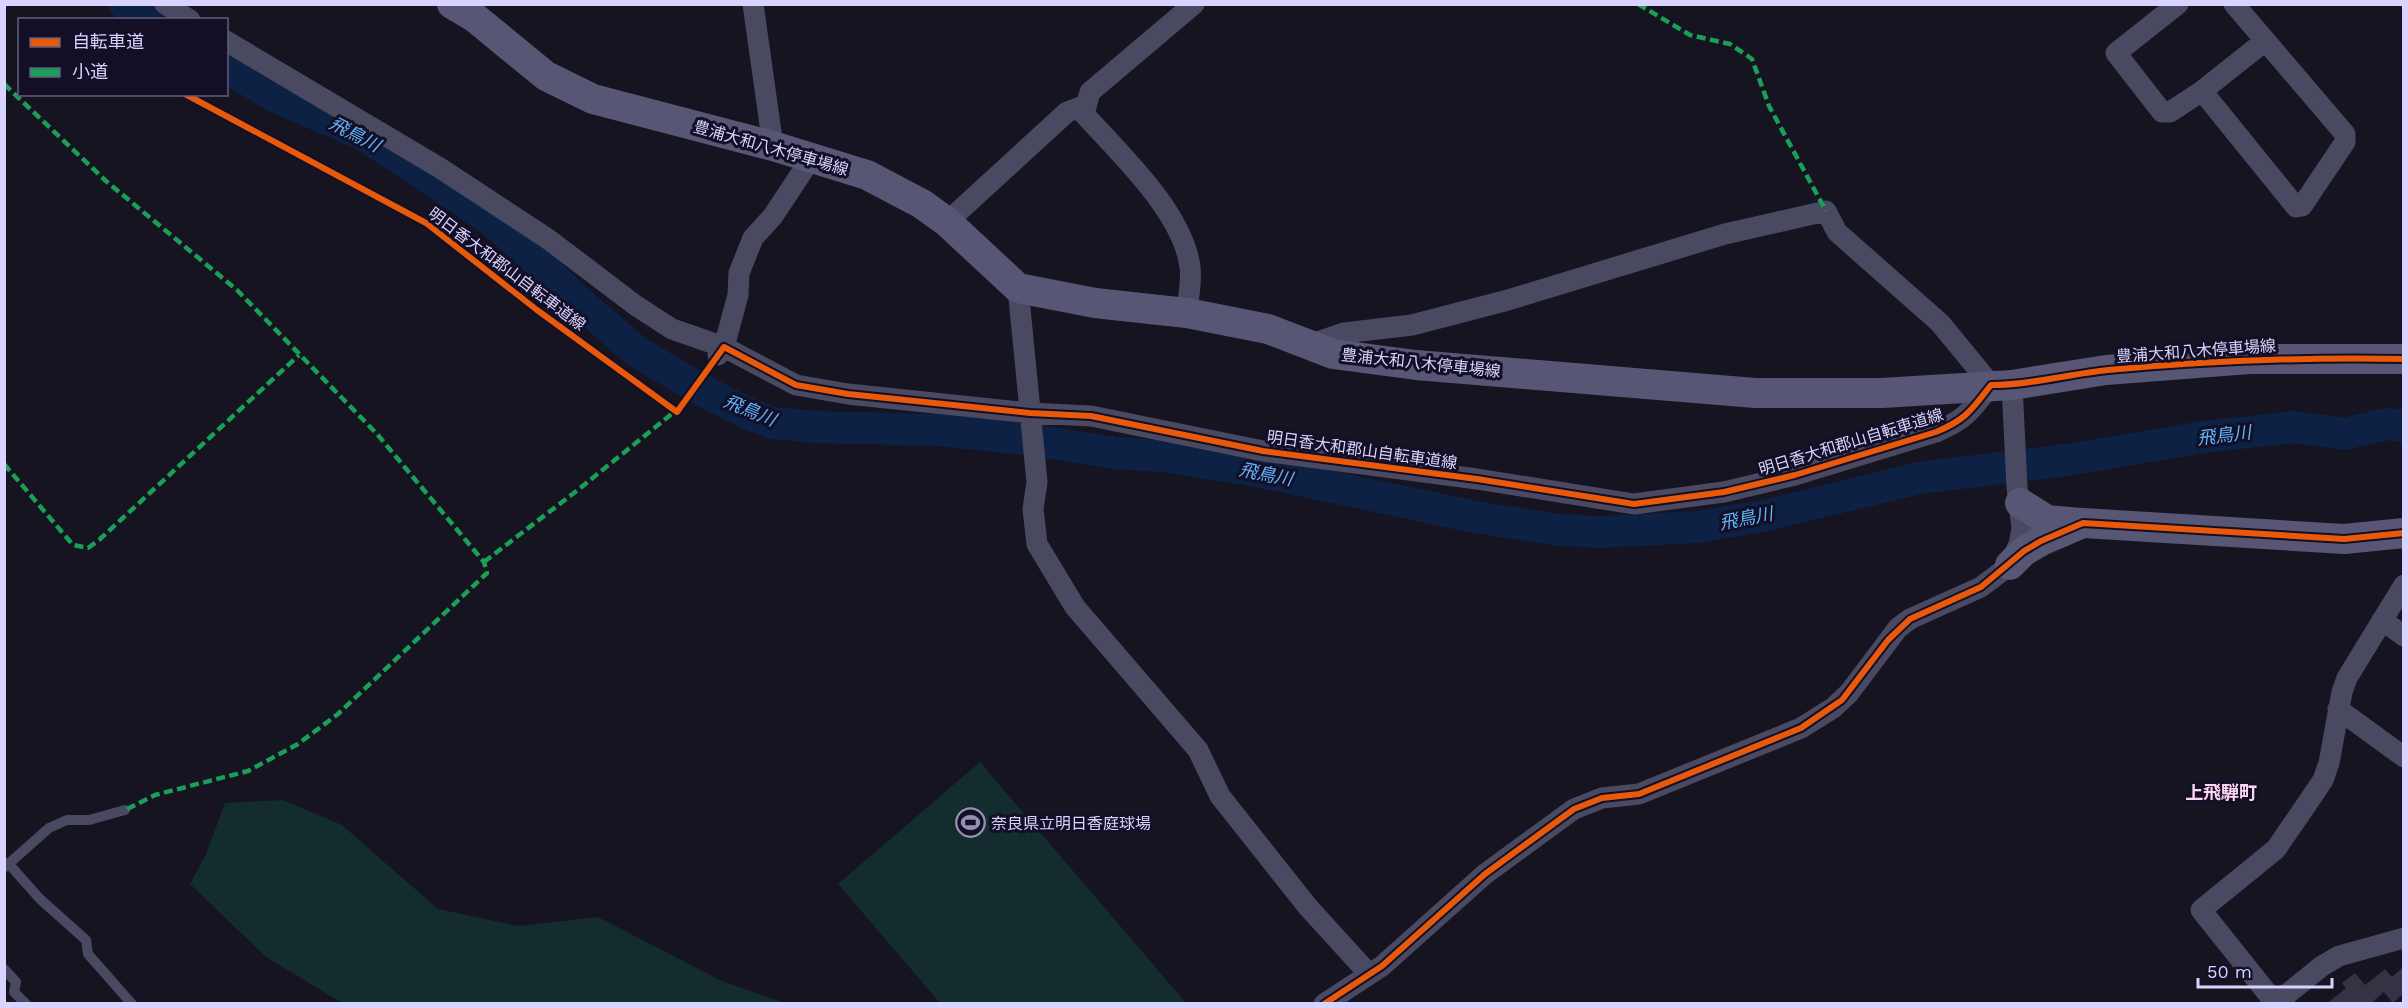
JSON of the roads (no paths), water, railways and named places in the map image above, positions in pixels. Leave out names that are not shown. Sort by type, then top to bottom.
[{"type":"main road","name":"豊浦大和八木停車場線","points":[[452,4],[474,17],[546,76],[592,99],[773,146],[867,176],[922,204],[947,222],[1018,288],[1095,303],[1187,313],[1268,329],[1333,354],[1416,365],[1755,393],[2005,390],[2106,370],[2250,359],[2403,359]]},
{"type":"main road","points":[[2019,495],[2047,520],[2315,538],[2344,539],[2403,533]]},
{"type":"main road","points":[[2010,565],[2024,551],[2041,541],[2083,523]]},
{"type":"street","points":[[165,4],[187,18]]},
{"type":"street","points":[[753,4],[773,146]]},
{"type":"street","points":[[1187,313],[1190,268],[1167,210],[1140,176],[1084,114],[1090,92],[1194,4]]},
{"type":"street","points":[[2178,4],[2116,53],[2162,112],[2170,112],[2202,91],[2265,41]]},
{"type":"street","points":[[2202,91],[2296,207],[2302,206],[2345,142],[2345,134],[2234,4]]},
{"type":"street","name":"明日香大和郡山自転車道線","points":[[228,42],[440,168],[548,238],[635,305],[672,329],[796,385],[1030,418],[1091,416],[1263,451],[1477,479],[1634,504],[1724,492],[1795,475],[1936,432],[1958,423],[2005,390]]},
{"type":"street","points":[[947,222],[1066,112],[1086,105]]},
{"type":"street","points":[[721,351],[738,295],[739,273],[753,238],[773,216],[812,157]]},
{"type":"street","points":[[1309,345],[1344,333],[1412,325],[1498,303],[1725,234],[1826,211],[1837,232],[1940,323],[2005,390],[2022,529],[2019,544],[2010,565],[1981,587],[1910,619],[1898,628],[1842,700],[1801,728],[1639,794],[1602,798],[1574,809],[1509,855],[1394,956],[1324,1004]]},
{"type":"street","points":[[1018,288],[1037,482],[1033,509],[1037,544],[1075,607],[1198,750],[1220,796],[1308,907],[1370,974]]},
{"type":"street","points":[[2403,585],[2347,678],[2338,709],[2329,763],[2323,780],[2284,841],[2201,909],[2272,1002],[2339,956],[2403,938]]},
{"type":"street","points":[[2382,620],[2403,636]]},
{"type":"street","points":[[2338,709],[2403,757]]},
{"type":"lane","points":[[125,810],[89,820],[67,820],[49,828],[6,865],[86,940],[88,954],[132,1004]]},
{"type":"lane","points":[[4,969],[16,982],[14,992],[26,1004]]},
{"type":"waterway","name":"飛鳥川","points":[[125,4],[146,18]]},
{"type":"waterway","name":"飛鳥川","points":[[228,68],[276,97],[362,134],[424,174],[491,220],[529,253],[569,293],[636,351],[698,388],[747,413],[773,423],[815,427],[938,430],[1026,439],[1115,453],[1163,456],[1257,471],[1475,517],[1559,530],[1600,532],[1697,527],[1763,516],[1919,478],[2073,459],[2203,437],[2295,427],[2344,434],[2385,424],[2404,426]]},
{"type":"place","name":"奈良県立明日香庭球場","points":[[970,823]]},
{"type":"district","name":"上飛騨町","points":[[2221,792]]}]
